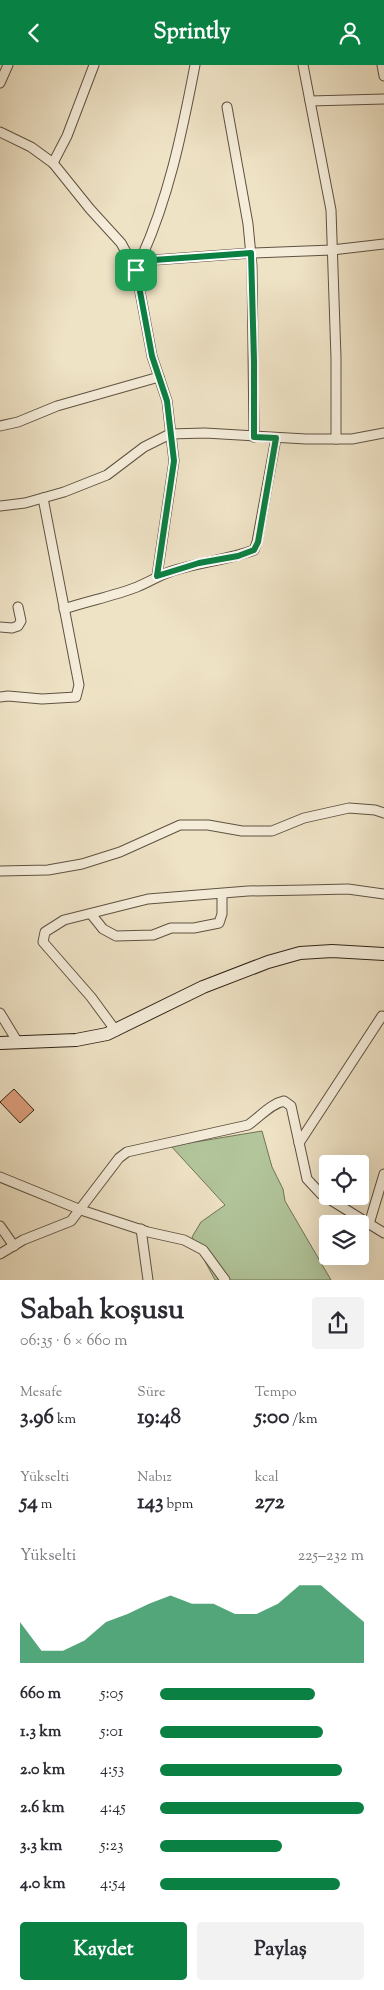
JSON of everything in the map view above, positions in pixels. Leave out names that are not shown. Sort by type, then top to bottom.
[{"type":"main road","points":[[0,1043],[76,1040],[116,1031],[203,987],[284,957],[300,953],[332,951],[384,953]]},
{"type":"street","points":[[0,83],[8,65]]},
{"type":"street","points":[[53,163],[67,136],[94,65]]},
{"type":"street","points":[[136,270],[152,237],[181,140],[195,65]]},
{"type":"street","points":[[303,65],[331,211],[336,358],[336,439]]},
{"type":"street","points":[[382,65],[384,76]]},
{"type":"street","points":[[310,101],[384,99]]},
{"type":"street","points":[[227,107],[248,224],[251,253],[254,437]]},
{"type":"street","points":[[0,132],[31,147],[53,163],[90,209],[121,243],[136,270],[152,356],[167,401],[174,461],[157,576]]},
{"type":"street","points":[[140,261],[251,253],[332,250],[384,244]]},
{"type":"street","points":[[0,427],[18,422],[57,406],[159,377]]},
{"type":"street","points":[[0,506],[25,503],[44,498],[107,475],[144,447],[170,434],[205,433],[276,438],[352,439],[384,433]]},
{"type":"street","points":[[64,609],[138,586],[157,576],[199,563],[238,556],[254,550],[258,542],[276,438]]},
{"type":"street","points":[[0,697],[64,699],[76,697],[79,685],[44,498]]},
{"type":"street","points":[[0,627],[12,628],[18,626],[21,621],[18,607]]},
{"type":"street","points":[[0,871],[48,870],[82,864],[120,852],[180,825],[208,825],[242,831],[272,831],[304,818],[349,808],[375,810],[384,813]]},
{"type":"street","points":[[116,1031],[91,997],[43,942],[45,931],[64,920],[148,899],[348,889],[384,894]]},
{"type":"street","points":[[91,914],[103,929],[116,936],[153,935],[171,929],[194,928],[219,923],[222,914],[222,894]]},
{"type":"street","points":[[0,1013],[17,1041]]},
{"type":"street","points":[[299,1143],[382,1016]]},
{"type":"street","points":[[0,1254],[23,1240],[71,1221],[119,1158],[126,1152],[248,1125],[262,1116],[274,1103],[284,1101],[291,1106],[306,1179],[321,1195],[355,1215]]},
{"type":"street","points":[[384,1174],[369,1223],[384,1233]]},
{"type":"street","points":[[0,1177],[81,1210],[184,1240],[203,1250],[224,1280]]},
{"type":"street","points":[[0,1226],[14,1246]]},
{"type":"street","points":[[141,1229],[148,1280]]},
{"type":"green space","points":[[262,1131],[272,1167],[283,1189],[285,1201],[319,1259],[319,1265],[322,1265],[331,1280],[215,1280],[192,1237],[201,1222],[225,1205],[171,1146]]},
{"type":"building","points":[[14,1089],[34,1110],[20,1123],[0,1102]]},
{"type":"route","points":[[251,253],[254,437],[276,438],[258,542],[254,550],[238,556],[199,563],[157,576],[174,461],[167,401],[152,356],[136,270],[140,261],[251,253]]}]
